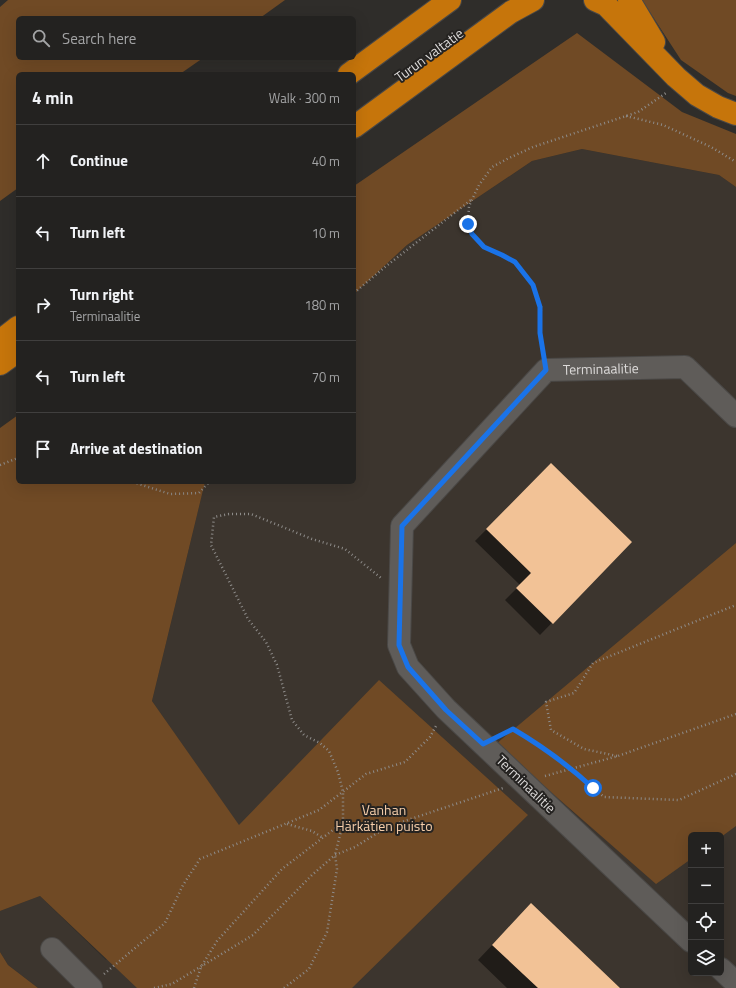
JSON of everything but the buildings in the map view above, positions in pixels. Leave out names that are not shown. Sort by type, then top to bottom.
[{"type":"highway","points":[[352,72],[450,0]]},
{"type":"highway","name":"Turun valtatie","points":[[356,108],[503,0]]},
{"type":"highway","points":[[356,126],[511,12],[533,0]]},
{"type":"highway","points":[[595,0],[606,5],[679,80],[702,98],[718,107],[736,114]]},
{"type":"highway","points":[[629,0],[679,80]]},
{"type":"highway","points":[[0,341],[16,329]]},
{"type":"highway","points":[[0,364],[16,352]]},
{"type":"street","name":"Terminaalitie","points":[[690,940],[446,710],[408,667],[399,645],[402,526],[546,370],[686,367],[736,416]]},
{"type":"street","points":[[52,949],[96,983]]},
{"type":"street","points":[[724,972],[736,984]]},
{"type":"path","points":[[546,370],[540,333],[540,307],[533,285],[515,262],[484,247],[472,234],[468,224],[469,206],[472,199],[479,185],[492,167],[533,148],[638,112],[679,80]]},
{"type":"path","points":[[626,116],[663,125],[736,162]]},
{"type":"path","points":[[356,291],[472,199]]},
{"type":"path","points":[[0,465],[16,459]]},
{"type":"path","points":[[139,484],[170,494],[199,494],[207,484]]},
{"type":"path","points":[[284,988],[309,969],[327,932],[338,870],[335,855],[343,823],[343,792],[338,772],[329,751],[320,743],[304,735],[292,720],[277,665],[266,642],[248,619],[212,545],[214,517],[229,514],[251,514],[312,539],[346,549],[376,573],[400,596]]},
{"type":"path","points":[[618,756],[584,749],[551,730],[546,702],[574,693],[593,663],[736,605]]},
{"type":"path","points":[[96,983],[105,973],[165,923],[183,885],[200,858],[320,810],[366,774],[405,762],[430,737],[446,710]]},
{"type":"path","points":[[154,988],[172,984],[253,935],[312,875],[335,855],[355,847],[387,827],[523,782],[618,756],[736,714]]},
{"type":"path","points":[[483,744],[513,729],[572,769],[604,797],[611,798],[679,800],[736,774]]},
{"type":"path","points":[[194,988],[201,967],[217,942],[282,869],[343,823]]},
{"type":"path","points":[[287,824],[312,830],[323,838]]},
{"type":"shaded area","points":[[582,149],[719,175],[736,187],[736,988],[38,988],[8,965],[0,952],[0,911],[40,896],[106,960],[239,826],[152,701],[205,484],[356,484],[356,292],[407,245],[532,161]]},
{"type":"green space","points":[[8,0],[285,0],[263,16],[16,16],[16,60],[200,60],[183,72],[16,72],[16,189],[0,201],[0,7]]},
{"type":"green space","points":[[642,0],[736,0],[736,96],[728,93],[681,60]]},
{"type":"green space","points":[[577,33],[682,112],[736,134],[736,187],[719,175],[582,149],[532,161],[407,245],[356,292],[356,185]]},
{"type":"green space","name":"Vanhan Härkätien puisto","points":[[16,416],[16,484],[205,484],[152,701],[239,825],[379,680],[528,815],[352,988],[137,988],[40,896],[0,911],[0,428]]},
{"type":"green space","points":[[736,543],[736,826],[724,835],[724,832],[688,832],[688,861],[656,884],[496,744]]},
{"type":"green space","points":[[0,952],[8,965],[38,988],[0,988]]},
{"type":"route","points":[[468,224],[472,234],[484,247],[515,262],[533,285],[540,307],[540,333],[546,370],[402,526],[399,645],[408,667],[446,710],[483,744],[513,729],[572,769],[593,788]]}]
